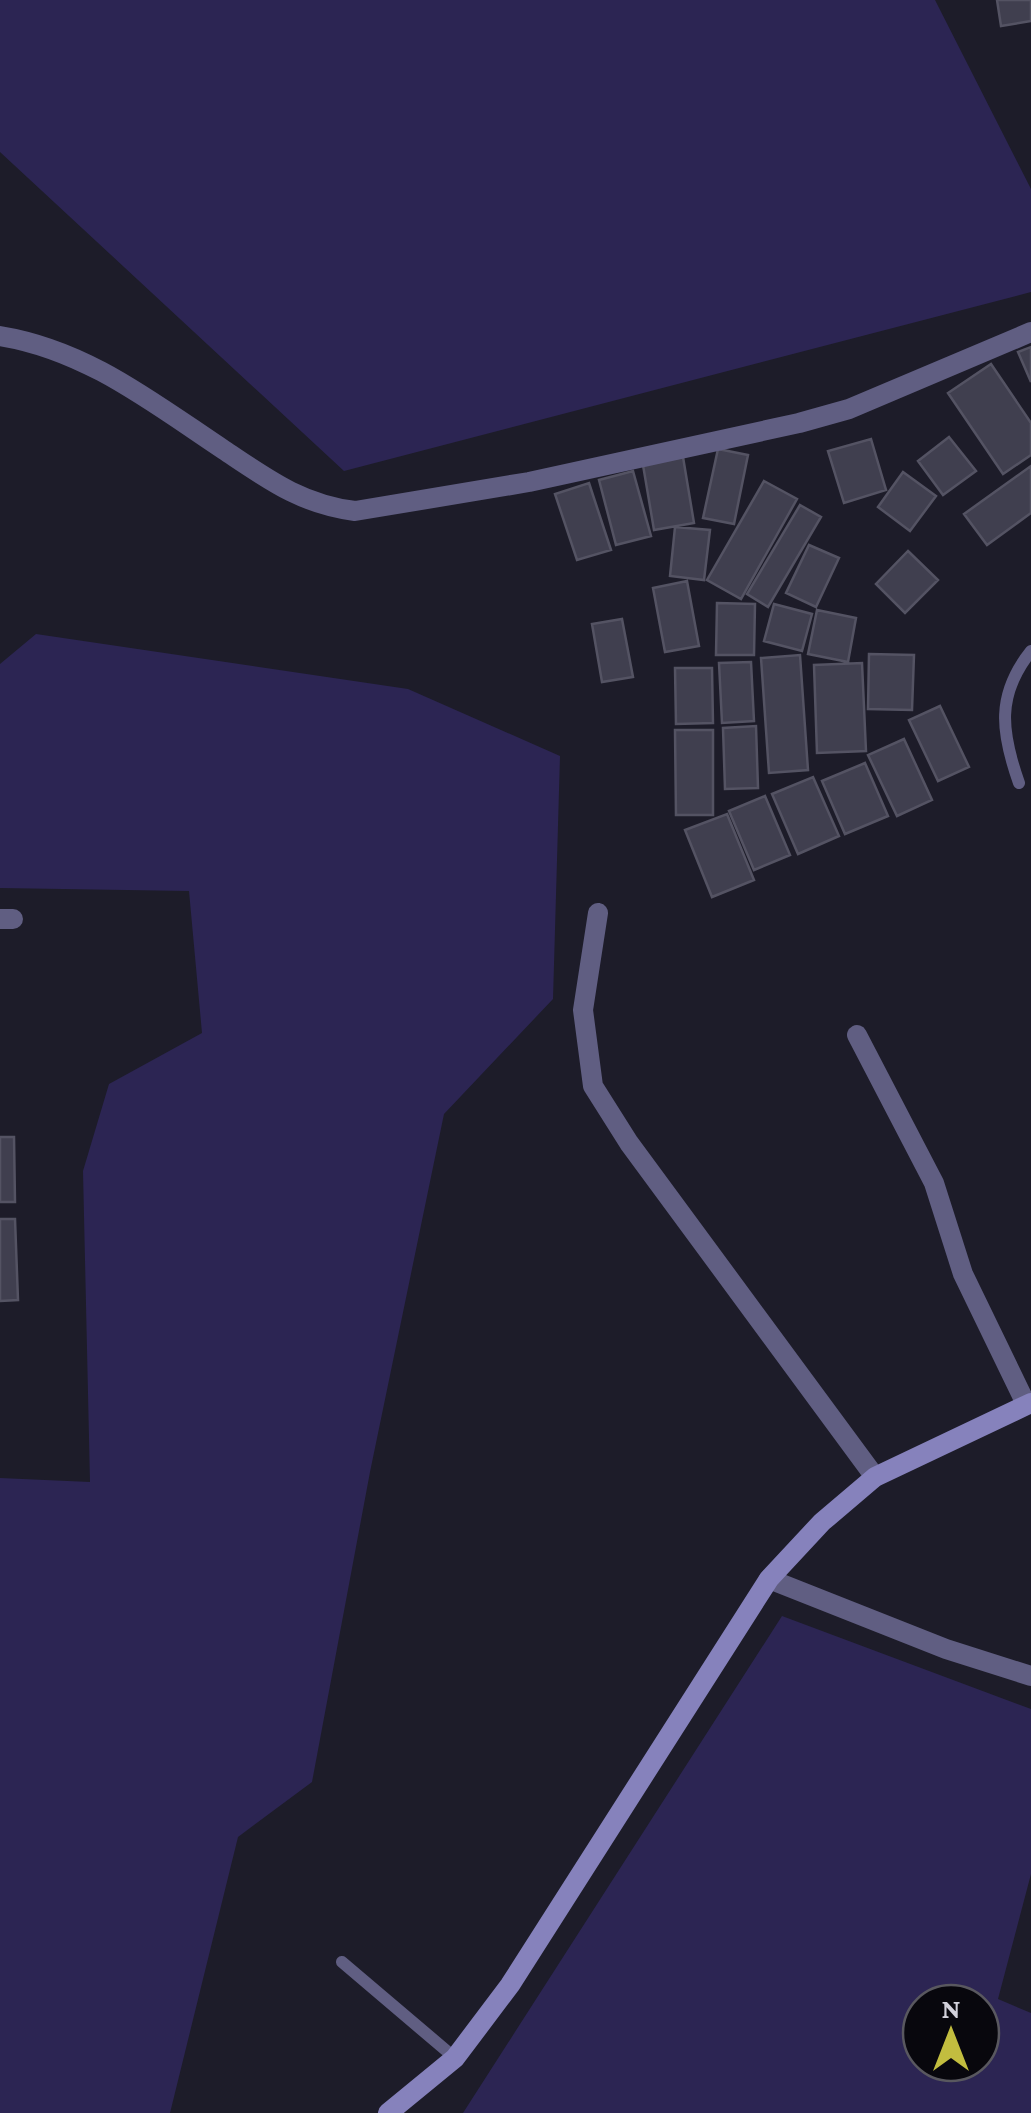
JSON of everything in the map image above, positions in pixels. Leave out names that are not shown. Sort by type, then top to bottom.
[{"type":"main road","points":[[388,2113],[454,2058],[510,1984],[770,1580],[822,1522],[875,1477],[1028,1404]]},
{"type":"street","points":[[0,336],[41,345],[102,369],[293,496],[355,512],[529,482],[849,409],[1031,332]]},
{"type":"street","points":[[598,912],[583,1010],[593,1086],[628,1143],[875,1477]]},
{"type":"street","points":[[857,1036],[934,1183],[964,1274],[1028,1404]]},
{"type":"street","points":[[770,1580],[946,1650],[1031,1676]]},
{"type":"lane","points":[[1019,782],[1004,730],[1005,698],[1018,667],[1031,650]]},
{"type":"lane","points":[[342,1962],[454,2058]]},
{"type":"shaded area","points":[[0,0],[935,0],[1031,189],[1031,292],[344,471],[0,152]]},
{"type":"shaded area","points":[[36,634],[408,689],[560,756],[553,999],[444,1114],[370,1472],[312,1782],[238,1837],[170,2113],[0,2113],[0,1478],[90,1482],[83,1171],[109,1084],[202,1033],[189,891],[0,888],[0,664]]},
{"type":"shaded area","points":[[782,1616],[1031,1709],[1031,1874],[1001,1988],[1001,1983],[901,1983],[901,2083],[1001,2083],[1001,2000],[1031,2013],[1031,2113],[463,2113]]},
{"type":"building","points":[[997,0],[1031,0],[1031,21],[1001,26]]},
{"type":"building","points":[[1031,347],[1031,382],[1018,352]]},
{"type":"building","points":[[991,364],[1031,423],[1031,455],[1003,474],[948,393]]},
{"type":"building","points":[[949,437],[976,471],[943,495],[918,461]]},
{"type":"building","points":[[871,439],[886,490],[844,503],[828,451]]},
{"type":"building","points":[[718,449],[748,455],[734,524],[703,518]]},
{"type":"building","points":[[683,457],[694,523],[654,530],[643,465]]},
{"type":"building","points":[[1031,466],[1031,513],[987,545],[964,514]]},
{"type":"building","points":[[633,471],[651,536],[616,545],[599,480]]},
{"type":"building","points":[[903,472],[936,496],[910,531],[878,507]]},
{"type":"building","points":[[764,481],[797,499],[741,599],[707,580]]},
{"type":"building","points":[[589,483],[611,550],[577,560],[555,494]]},
{"type":"building","points":[[800,505],[821,517],[768,607],[747,594]]},
{"type":"building","points":[[675,527],[710,530],[704,580],[670,576]]},
{"type":"building","points":[[809,545],[839,558],[816,607],[786,593]]},
{"type":"building","points":[[908,551],[938,580],[905,613],[876,584]]},
{"type":"building","points":[[687,581],[699,646],[665,652],[653,588]]},
{"type":"building","points":[[717,603],[755,604],[754,655],[716,655]]},
{"type":"building","points":[[774,604],[812,614],[802,651],[764,641]]},
{"type":"building","points":[[817,610],[856,618],[848,662],[808,654]]},
{"type":"building","points":[[622,619],[633,677],[602,682],[592,624]]},
{"type":"building","points":[[869,654],[914,655],[912,710],[868,709]]},
{"type":"building","points":[[800,655],[808,770],[769,773],[761,658]]},
{"type":"building","points":[[751,662],[754,721],[722,723],[719,663]]},
{"type":"building","points":[[862,663],[866,751],[817,753],[814,665]]},
{"type":"building","points":[[675,668],[712,668],[713,723],[676,724]]},
{"type":"building","points":[[940,706],[969,767],[938,781],[909,720]]},
{"type":"building","points":[[756,726],[758,788],[725,789],[723,728]]},
{"type":"building","points":[[675,730],[713,730],[713,815],[676,815]]},
{"type":"building","points":[[904,739],[932,800],[897,816],[868,755]]},
{"type":"building","points":[[865,763],[888,816],[845,834],[822,781]]},
{"type":"building","points":[[813,777],[839,836],[798,854],[772,794]]},
{"type":"building","points":[[765,796],[790,855],[754,870],[729,811]]},
{"type":"building","points":[[727,814],[754,880],[712,897],[685,830]]},
{"type":"building","points":[[0,1137],[14,1137],[15,1202],[0,1202]]},
{"type":"building","points":[[0,1219],[15,1219],[18,1300],[0,1301]]}]
